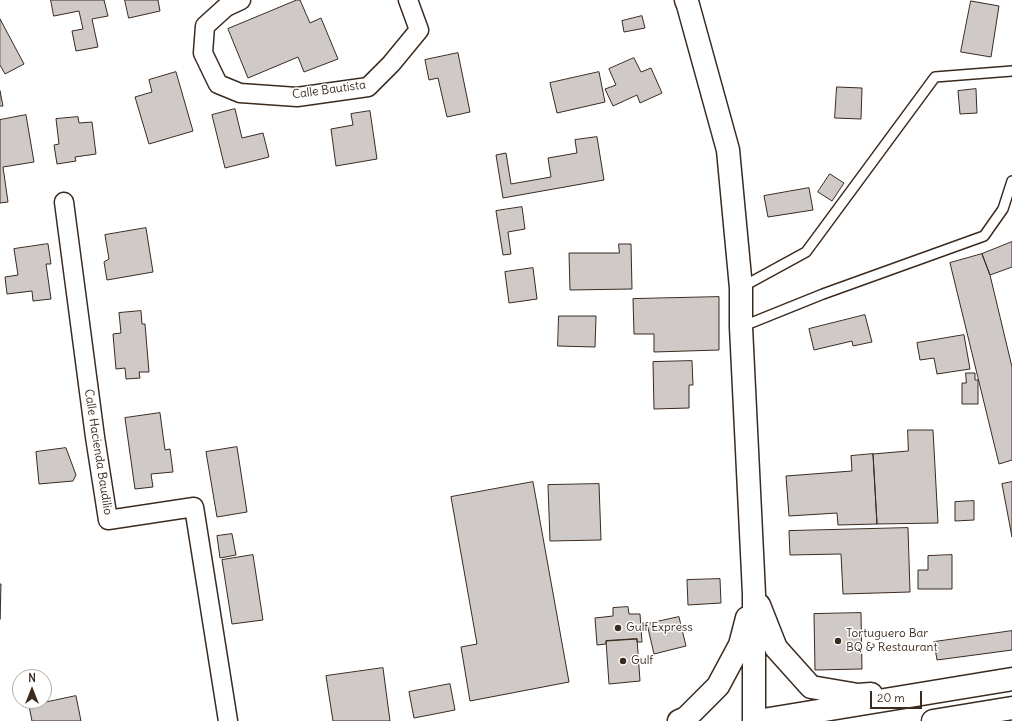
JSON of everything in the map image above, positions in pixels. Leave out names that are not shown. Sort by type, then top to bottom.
[{"type":"street","name":"Calle Bautista","points":[[241,0],[226,7],[205,26],[203,53],[218,84],[240,93],[297,97],[368,87],[391,64],[419,30],[408,0]]},
{"type":"street","points":[[690,2],[728,150],[741,288],[741,327],[754,594],[755,721],[1012,679]]},
{"type":"street","name":"Calle Hacienda Baudilio","points":[[64,202],[95,437],[108,520],[194,507],[228,721]]},
{"type":"street","points":[[754,594],[776,648],[811,687],[858,695],[940,691]]},
{"type":"street","points":[[679,721],[686,718],[718,686],[740,645],[754,594]]},
{"type":"street","points":[[933,721],[1007,713]]},
{"type":"lane","points":[[741,288],[806,252],[935,77],[1012,71]]},
{"type":"lane","points":[[741,327],[823,294],[984,236],[1003,209],[1012,181]]},
{"type":"building","points":[[51,0],[104,0],[108,16],[92,19],[98,47],[76,51],[72,31],[83,29],[79,11],[54,16]]},
{"type":"building","points":[[125,0],[158,0],[160,11],[129,18]]},
{"type":"building","points":[[300,0],[310,23],[321,18],[338,59],[304,72],[298,57],[248,78],[228,29]]},
{"type":"building","points":[[971,1],[999,6],[991,57],[961,52]]},
{"type":"building","points":[[642,16],[645,28],[624,32],[622,21]]},
{"type":"building","points":[[0,19],[24,64],[5,74],[0,65]]},
{"type":"building","points":[[458,53],[470,112],[447,117],[438,78],[429,80],[425,60]]},
{"type":"building","points":[[634,58],[641,72],[651,68],[662,93],[640,103],[637,95],[613,106],[605,89],[616,85],[609,69]]},
{"type":"building","points":[[176,72],[193,131],[149,144],[135,97],[152,92],[149,80]]},
{"type":"building","points":[[599,72],[605,102],[557,113],[550,83]]},
{"type":"building","points":[[837,87],[862,88],[861,119],[835,118]]},
{"type":"building","points":[[976,89],[977,113],[960,114],[958,91]]},
{"type":"building","points":[[0,91],[3,106],[0,106]]},
{"type":"building","points":[[235,109],[242,138],[263,133],[269,157],[225,168],[212,115]]},
{"type":"building","points":[[370,111],[377,159],[336,166],[331,129],[353,125],[351,114]]},
{"type":"building","points":[[26,115],[34,162],[3,167],[8,202],[0,203],[0,120]]},
{"type":"building","points":[[78,117],[79,123],[92,122],[96,154],[75,157],[76,161],[57,164],[54,145],[59,144],[56,119]]},
{"type":"building","points":[[597,137],[604,180],[503,198],[496,155],[506,153],[511,184],[551,177],[548,158],[577,153],[575,140]]},
{"type":"building","points":[[830,174],[844,183],[832,201],[818,192]]},
{"type":"building","points":[[809,188],[813,210],[768,217],[764,196]]},
{"type":"building","points":[[522,207],[525,229],[508,232],[511,254],[503,255],[496,211]]},
{"type":"building","points":[[146,228],[153,272],[107,280],[104,262],[109,259],[105,235]]},
{"type":"building","points":[[1012,242],[1012,267],[990,275],[982,254]]},
{"type":"building","points":[[48,244],[51,264],[46,264],[51,299],[33,301],[32,291],[7,294],[5,277],[18,275],[14,249]]},
{"type":"building","points":[[619,244],[631,244],[632,289],[570,290],[569,253],[619,253]]},
{"type":"building","points":[[982,254],[990,275],[1012,367],[1012,460],[999,464],[950,263]]},
{"type":"building","points":[[533,268],[537,299],[509,303],[505,272]]},
{"type":"building","points":[[719,297],[719,350],[654,352],[654,334],[634,334],[633,299]]},
{"type":"building","points":[[141,311],[142,324],[145,324],[149,372],[139,372],[140,378],[126,379],[125,368],[116,369],[113,334],[121,333],[119,313]]},
{"type":"building","points":[[865,315],[872,342],[853,346],[852,341],[814,350],[809,329]]},
{"type":"building","points":[[559,316],[596,316],[595,347],[558,346]]},
{"type":"building","points":[[964,335],[970,369],[937,374],[934,358],[920,360],[917,343]]},
{"type":"building","points":[[692,361],[693,385],[689,385],[689,408],[654,409],[653,362]]},
{"type":"building","points":[[966,373],[975,373],[975,380],[978,380],[978,404],[962,404],[962,383],[966,383]]},
{"type":"building","points":[[160,413],[165,450],[170,449],[173,472],[151,474],[153,487],[135,489],[125,418]]},
{"type":"building","points":[[908,430],[933,430],[938,523],[877,524],[873,454],[908,451]]},
{"type":"building","points":[[237,447],[247,512],[217,517],[206,452]]},
{"type":"building","points":[[66,448],[76,475],[73,481],[39,484],[36,452]]},
{"type":"building","points":[[873,454],[877,524],[838,525],[837,513],[789,516],[786,476],[852,471],[851,456]]},
{"type":"building","points":[[533,482],[569,682],[470,701],[461,647],[477,644],[451,497]]},
{"type":"building","points":[[1012,482],[1012,537],[1002,484]]},
{"type":"building","points":[[599,484],[601,540],[550,541],[548,485]]},
{"type":"building","points":[[974,501],[974,520],[955,521],[955,502]]},
{"type":"building","points":[[908,528],[910,592],[843,594],[841,554],[790,555],[789,531]]},
{"type":"building","points":[[232,534],[236,555],[220,558],[217,536]]},
{"type":"building","points":[[253,555],[263,620],[232,624],[222,560]]},
{"type":"building","points":[[952,555],[952,589],[918,589],[918,570],[928,570],[928,556]]},
{"type":"building","points":[[720,579],[721,603],[688,605],[687,580]]},
{"type":"building","points":[[0,584],[1,584],[0,619]]},
{"type":"building","name":"Gulf Express","points":[[628,607],[629,614],[640,614],[642,642],[637,642],[637,639],[606,641],[606,644],[597,645],[595,618],[613,616],[613,608]]},
{"type":"building","name":"Tortuguero Bar BQ & Restaurant","points":[[861,613],[862,669],[815,670],[814,614]]},
{"type":"building","points":[[679,617],[686,646],[654,654],[647,624]]},
{"type":"building","points":[[1012,631],[1012,650],[937,660],[934,642]]},
{"type":"building","points":[[637,639],[640,681],[609,684],[606,641]]},
{"type":"building","points":[[383,668],[390,721],[333,721],[326,676]]},
{"type":"building","points":[[450,684],[455,710],[414,718],[409,692]]},
{"type":"building","points":[[76,696],[81,721],[32,721],[30,709],[52,709],[52,701]]},
{"type":"place","name":"Gulf Express","points":[[618,628]]},
{"type":"place","name":"Tortuguero Bar BQ & Restaurant","points":[[838,641]]},
{"type":"place","name":"Gulf","points":[[623,661]]}]
